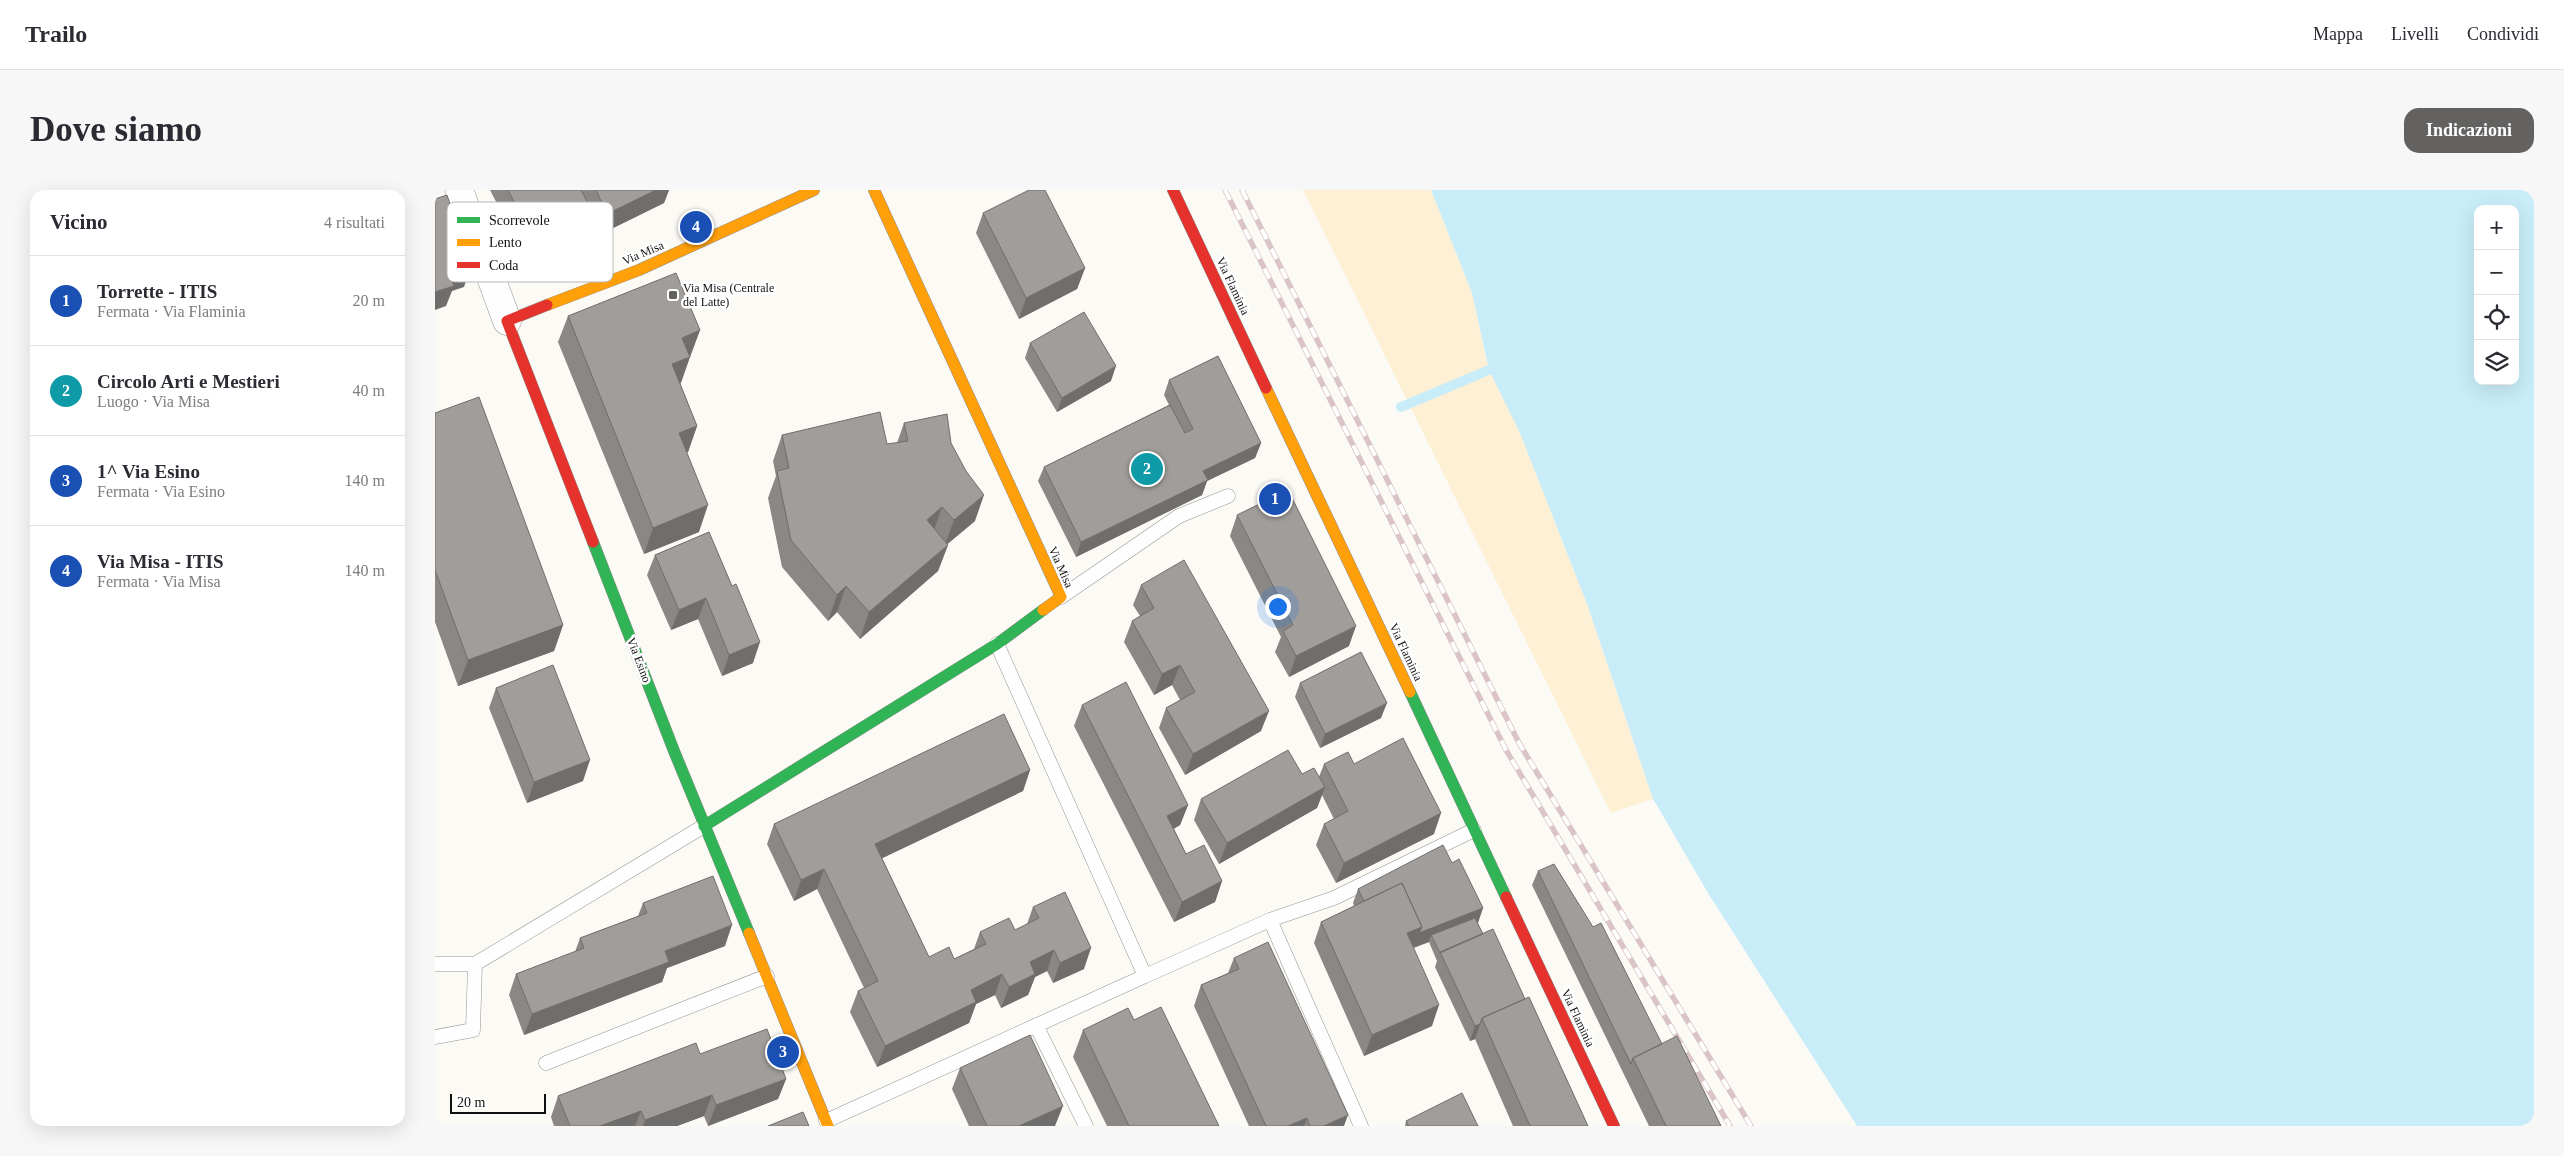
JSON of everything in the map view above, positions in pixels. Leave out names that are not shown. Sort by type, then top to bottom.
[{"type":"street","name":"Via Esino","points":[[459,190],[463,202]]},
{"type":"street","name":"Via Misa","points":[[613,280],[814,190]]},
{"type":"street","name":"Via Misa","points":[[704,826],[997,644],[1061,597],[874,190]]},
{"type":"street","name":"Via Flaminia","points":[[1173,190],[1614,1126]]},
{"type":"street","name":"Via Esino","points":[[493,282],[704,826],[827,1123]]},
{"type":"street","name":"Via Misa","points":[[507,321],[608,282]]},
{"type":"lane","points":[[1061,597],[1179,516],[1228,496]]},
{"type":"lane","points":[[997,644],[1145,976]]},
{"type":"lane","points":[[435,964],[475,964],[704,826]]},
{"type":"lane","points":[[827,1123],[1036,1025],[1270,920],[1334,898],[1474,830]]},
{"type":"lane","points":[[1270,920],[1361,1126]]},
{"type":"lane","points":[[435,1036],[473,1030],[475,964]]},
{"type":"lane","points":[[546,1063],[767,976]]},
{"type":"lane","points":[[1036,1025],[1086,1126]]},
{"type":"sand","points":[[1303,190],[1431,190],[1472,293],[1489,370],[1520,432],[1587,604],[1653,799],[1611,813]]},
{"type":"water","points":[[1431,190],[2534,190],[2534,1126],[1857,1126],[1709,895],[1653,799],[1587,604],[1520,433],[1489,370],[1472,293]]},
{"type":"pier","points":[[1653,799],[1709,895],[1857,1126],[1854,1126],[1707,897],[1651,800]]},
{"type":"building","points":[[508,190],[581,190],[587,202],[514,202]]},
{"type":"building","points":[[596,190],[656,190],[613,211],[613,202],[602,202]]},
{"type":"building","points":[[1029,190],[1045,190],[1085,268],[1026,298],[983,213]]},
{"type":"building","points":[[447,195],[449,202],[447,202],[447,282],[452,282],[454,286],[435,292],[435,199]]},
{"type":"building","points":[[676,273],[700,330],[682,338],[690,357],[672,364],[697,426],[679,433],[708,505],[653,528],[568,316]]},
{"type":"building","points":[[1084,312],[1116,366],[1062,398],[1030,343]]},
{"type":"building","points":[[1218,356],[1261,443],[1203,471],[1208,480],[1081,542],[1044,467],[1170,405],[1185,433],[1193,429],[1169,380]]},
{"type":"building","points":[[479,397],[563,625],[468,660],[435,570],[435,413]]},
{"type":"building","points":[[880,412],[887,444],[908,441],[904,423],[947,414],[951,443],[966,471],[984,495],[954,520],[942,507],[927,520],[948,545],[869,612],[846,586],[837,595],[791,540],[777,471],[789,468],[782,435]]},
{"type":"building","points":[[1288,490],[1356,626],[1296,656],[1283,631],[1293,625],[1237,515]]},
{"type":"building","points":[[709,532],[732,586],[736,584],[760,642],[729,655],[706,598],[679,610],[655,555]]},
{"type":"building","points":[[1184,560],[1269,711],[1193,754],[1166,708],[1195,692],[1180,665],[1162,674],[1132,621],[1154,608],[1141,585]]},
{"type":"building","points":[[1361,652],[1387,703],[1325,734],[1300,683]]},
{"type":"building","points":[[553,665],[590,760],[534,782],[496,688]]},
{"type":"building","points":[[1126,682],[1188,805],[1167,816],[1186,854],[1204,845],[1222,881],[1182,902],[1082,705]]},
{"type":"building","points":[[1004,714],[1030,770],[875,844],[929,957],[949,947],[954,959],[986,944],[980,932],[1009,918],[1015,930],[1039,918],[1033,907],[1065,892],[1091,948],[1060,963],[1054,950],[1030,962],[1035,974],[1009,987],[1002,974],[971,990],[976,1002],[885,1046],[858,991],[878,981],[824,869],[801,880],[774,824]]},
{"type":"building","points":[[1403,738],[1441,813],[1344,863],[1324,824],[1348,811],[1324,764],[1348,752],[1354,764]]},
{"type":"building","points":[[1288,750],[1302,774],[1314,768],[1325,787],[1227,843],[1201,799]]},
{"type":"building","points":[[1443,845],[1452,863],[1459,859],[1483,908],[1419,933],[1422,927],[1402,883],[1364,901],[1358,889]]},
{"type":"building","points":[[1554,864],[1593,927],[1601,923],[1662,1044],[1633,1058],[1631,1064],[1538,871]]},
{"type":"building","points":[[713,876],[732,925],[665,951],[669,962],[532,1014],[516,974],[584,948],[580,938],[647,913],[643,903]]},
{"type":"building","points":[[1402,883],[1422,927],[1407,933],[1439,1005],[1372,1035],[1321,922]]},
{"type":"building","points":[[1475,918],[1483,934],[1440,953],[1431,935]]},
{"type":"building","points":[[1493,929],[1525,999],[1482,1018],[1480,1024],[1475,1026],[1440,952]]},
{"type":"building","points":[[1268,942],[1348,1115],[1324,1126],[1310,1126],[1307,1118],[1288,1126],[1266,1126],[1201,985],[1239,969],[1234,958]]},
{"type":"building","points":[[1529,997],[1588,1126],[1530,1126],[1482,1018]]},
{"type":"building","points":[[1161,1007],[1219,1126],[1129,1126],[1083,1030],[1128,1008],[1134,1020]]},
{"type":"building","points":[[767,1029],[786,1079],[716,1105],[712,1095],[645,1120],[641,1111],[600,1126],[570,1126],[558,1096],[696,1043],[700,1054]]},
{"type":"building","points":[[1030,1035],[1063,1106],[1019,1126],[987,1126],[960,1068]]},
{"type":"building","points":[[1677,1036],[1721,1126],[1666,1126],[1633,1058]]},
{"type":"building","points":[[1462,1093],[1478,1126],[1409,1126],[1406,1121]]},
{"type":"building","points":[[803,1112],[809,1126],[768,1126]]},
{"type":"waterway","points":[[1401,407],[1489,370]]},
{"type":"railway","points":[[1225,190],[1506,750],[1730,1126]]},
{"type":"railway","points":[[1242,190],[1519,743],[1751,1126]]},
{"type":"traffic: fast","points":[[593,542],[674,751],[749,933]]},
{"type":"traffic: fast","points":[[704,826],[997,644],[1043,610]]},
{"type":"traffic: fast","points":[[1410,692],[1506,897]]},
{"type":"traffic: slow","points":[[613,280],[639,270],[814,190]]},
{"type":"traffic: slow","points":[[874,190],[1061,597],[1043,610]]},
{"type":"traffic: slow","points":[[547,305],[607,282]]},
{"type":"traffic: slow","points":[[1266,388],[1410,692]]},
{"type":"traffic: slow","points":[[749,933],[828,1126]]},
{"type":"traffic: jam","points":[[1173,190],[1266,388]]},
{"type":"traffic: jam","points":[[547,305],[507,321],[593,542]]},
{"type":"traffic: jam","points":[[1506,897],[1614,1126]]},
{"type":"place","name":"Via Misa - ITIS","points":[[696,227]]},
{"type":"place","name":"Via Misa (Centrale del Latte)","points":[[673,295]]},
{"type":"place","name":"Circolo Arti e Mestieri","points":[[1147,469]]},
{"type":"place","name":"Torrette - ITIS","points":[[1275,499]]},
{"type":"place","name":"1^ Via Esino","points":[[783,1052]]}]
